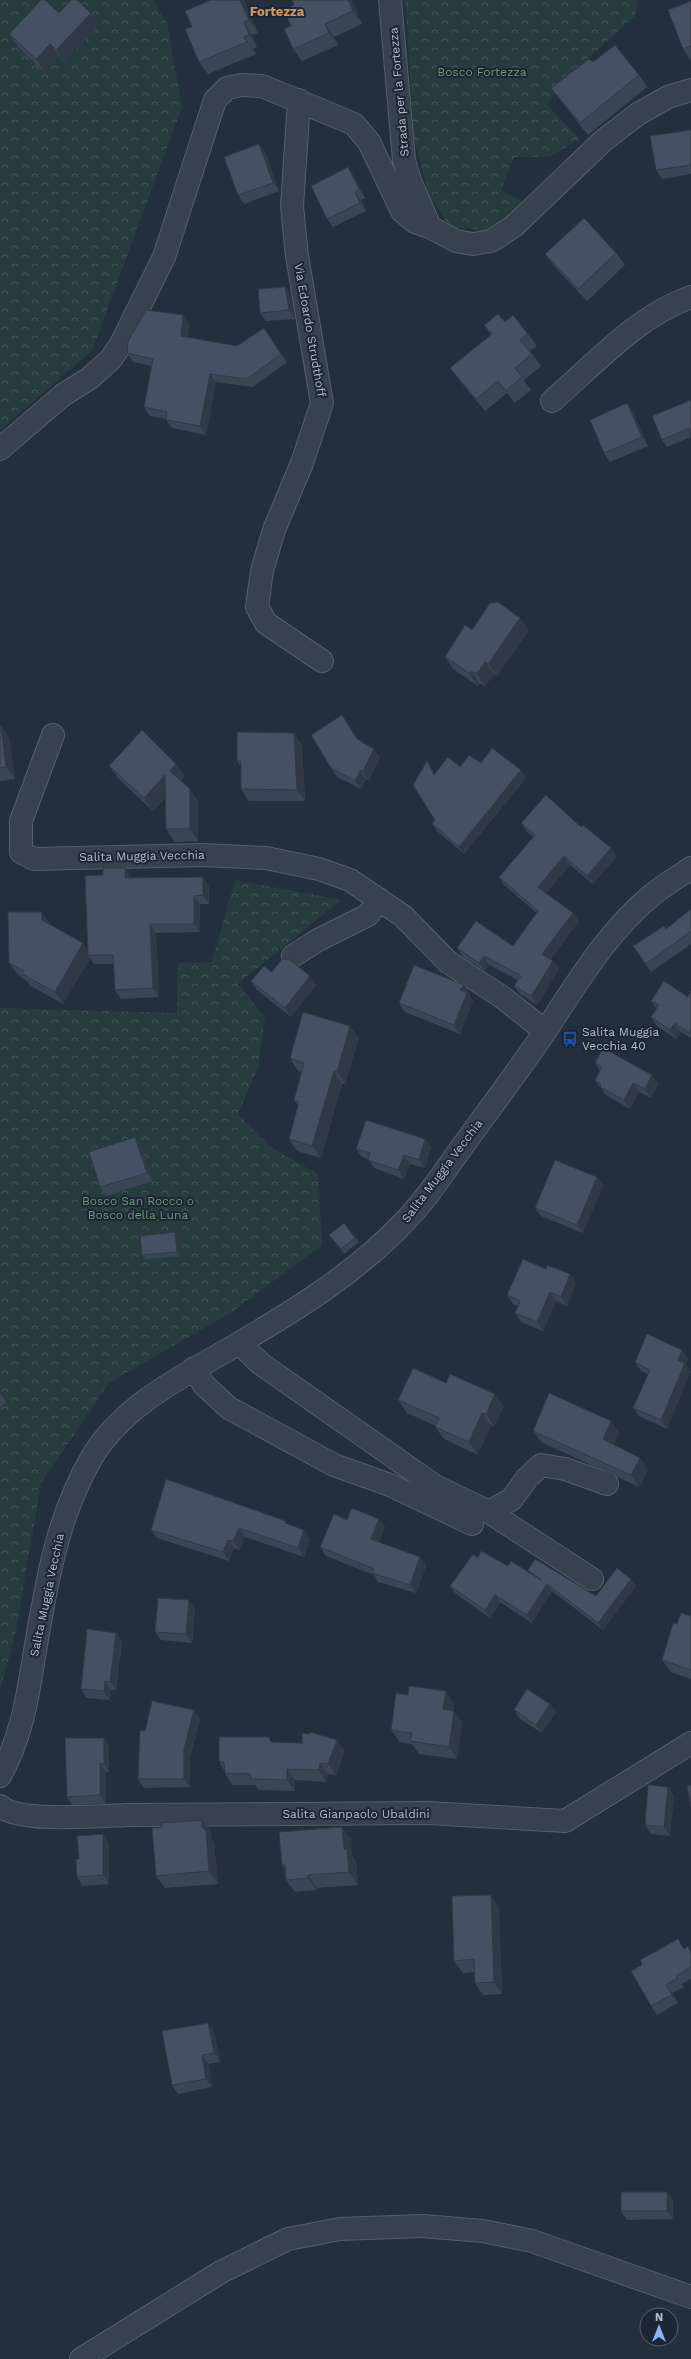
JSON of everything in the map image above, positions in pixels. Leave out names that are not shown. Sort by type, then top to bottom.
[{"type":"street","name":"Strada per la Fortezza","points":[[390,0],[404,160],[410,181],[430,227]]},
{"type":"street","points":[[0,448],[63,395],[90,378],[111,359],[121,344],[164,257],[215,100],[227,88],[241,85],[262,86],[354,124],[369,142],[402,211],[415,222],[430,227],[456,241],[473,244],[491,241],[514,226],[604,140],[638,114],[668,97],[691,90]]},
{"type":"street","name":"Via Edoardo Strudthoff","points":[[299,100],[292,206],[297,256],[322,403],[302,463],[274,530],[262,571],[257,607],[266,623],[322,661]]},
{"type":"street","points":[[552,401],[635,328],[670,304],[691,297]]},
{"type":"street","name":"Salita Muggia Vecchia","points":[[53,735],[21,821],[21,852],[34,859],[202,854],[266,858],[319,869],[350,880],[403,916],[448,962],[502,997],[545,1031]]},
{"type":"street","name":"Salita Muggia Vecchia","points":[[0,1776],[14,1751],[26,1707],[56,1545],[72,1495],[94,1454],[120,1423],[164,1386],[294,1310],[345,1273],[404,1222],[436,1182],[545,1031],[568,995],[611,937],[651,895],[691,868]]},
{"type":"street","points":[[292,956],[368,915],[379,899]]},
{"type":"street","points":[[239,1343],[261,1364],[480,1518],[592,1579]]},
{"type":"street","points":[[194,1368],[204,1385],[229,1408],[334,1465],[480,1518]]},
{"type":"street","points":[[480,1518],[512,1499],[527,1478],[541,1465],[565,1469],[607,1484]]},
{"type":"street","name":"Salita Gianpaolo Ubaldini","points":[[0,1806],[4,1810],[26,1815],[84,1817],[127,1814],[428,1813],[565,1821],[691,1743]]},
{"type":"street","points":[[82,2359],[221,2272],[288,2239],[340,2229],[422,2226],[483,2231],[532,2241],[691,2296]]},
{"type":"green space","points":[[0,0],[153,0],[167,23],[182,107],[92,351],[0,430]]},
{"type":"green space","name":"Bosco Fortezza","points":[[405,0],[638,0],[635,16],[561,83],[547,105],[580,139],[549,157],[514,157],[501,190],[526,204],[487,230],[450,227],[429,195],[414,138]]},
{"type":"green space","name":"Bosco San Rocco o Bosco della Luna","points":[[235,880],[341,900],[238,984],[265,1017],[258,1067],[238,1114],[272,1148],[318,1174],[322,1245],[232,1312],[109,1383],[41,1483],[15,1636],[0,1689],[0,1008],[177,1013],[178,963],[212,962]]},
{"type":"building","points":[[41,0],[45,0],[59,13],[71,0],[77,0],[91,13],[56,50],[50,44],[36,59],[9,34]]},
{"type":"building","points":[[211,0],[240,0],[249,20],[244,22],[249,35],[244,37],[247,42],[199,62],[185,29],[192,27],[185,11]]},
{"type":"building","points":[[292,0],[348,0],[353,11],[325,24],[329,33],[293,49],[284,29],[291,26],[284,10],[294,5]]},
{"type":"building","points":[[691,1],[691,46],[683,49],[668,10]]},
{"type":"building","points":[[615,45],[639,75],[580,123],[551,88],[589,59],[593,62]]},
{"type":"building","points":[[691,130],[691,165],[656,170],[650,136]]},
{"type":"building","points":[[259,144],[273,183],[238,195],[224,157]]},
{"type":"building","points":[[348,167],[359,189],[355,192],[360,203],[327,219],[311,186]]},
{"type":"building","points":[[584,218],[616,253],[578,289],[545,254]]},
{"type":"building","points":[[285,287],[289,310],[260,313],[258,289]]},
{"type":"building","points":[[146,310],[183,315],[181,336],[237,346],[264,328],[281,354],[247,379],[210,374],[200,426],[166,420],[167,412],[144,407],[153,359],[127,353],[128,341]]},
{"type":"building","points":[[498,314],[505,322],[513,315],[528,334],[520,340],[532,354],[515,368],[522,377],[506,391],[498,381],[476,399],[450,368],[492,334],[484,325]]},
{"type":"building","points":[[691,400],[691,438],[689,428],[662,440],[652,416]]},
{"type":"building","points":[[627,403],[642,437],[604,453],[590,420]]},
{"type":"building","points":[[498,602],[520,618],[488,664],[485,662],[477,674],[471,671],[469,673],[445,657],[465,625],[472,630],[490,603]]},
{"type":"building","points":[[342,715],[357,739],[374,749],[363,771],[360,771],[355,781],[331,768],[311,735]]},
{"type":"building","points":[[0,726],[6,767],[0,768]]},
{"type":"building","points":[[142,730],[176,764],[170,771],[190,789],[190,829],[166,829],[165,775],[144,798],[109,766]]},
{"type":"building","points":[[237,732],[294,733],[297,790],[241,789],[241,761],[237,761]]},
{"type":"building","points":[[492,748],[521,770],[459,847],[432,824],[435,820],[413,785],[427,761],[434,775],[448,757],[460,767],[469,755],[481,763]]},
{"type":"building","points":[[546,795],[581,827],[583,825],[611,848],[587,876],[564,856],[538,887],[573,913],[542,954],[553,961],[531,996],[514,986],[521,976],[484,956],[479,963],[457,948],[476,921],[513,946],[538,911],[499,877],[535,835],[521,823]]},
{"type":"building","points":[[103,868],[125,868],[125,878],[203,877],[203,895],[194,896],[194,924],[150,924],[153,988],[115,990],[113,955],[88,955],[85,876],[103,875]]},
{"type":"building","points":[[691,909],[691,931],[646,964],[633,946],[664,926],[666,929]]},
{"type":"building","points":[[8,912],[42,912],[42,920],[83,943],[55,992],[22,974],[24,971],[9,963]]},
{"type":"building","points":[[282,959],[289,959],[310,976],[285,1008],[251,981],[264,966],[272,972]]},
{"type":"building","points":[[414,965],[464,985],[460,990],[467,993],[454,1025],[399,1003]]},
{"type":"building","points":[[664,981],[688,997],[691,991],[691,1029],[689,1033],[675,1023],[670,1030],[651,1017],[659,1005],[651,1001]]},
{"type":"building","points":[[303,1012],[350,1026],[337,1072],[334,1071],[312,1146],[289,1139],[299,1102],[294,1100],[304,1063],[290,1058]]},
{"type":"building","points":[[603,1048],[652,1075],[645,1089],[633,1083],[624,1100],[600,1087],[601,1084],[595,1080],[602,1067],[595,1063]]},
{"type":"building","points":[[366,1120],[425,1139],[419,1160],[404,1155],[398,1170],[368,1160],[370,1153],[356,1149]]},
{"type":"building","points":[[135,1137],[147,1173],[100,1187],[89,1152]]},
{"type":"building","points":[[555,1160],[597,1177],[577,1225],[535,1208]]},
{"type":"building","points":[[344,1223],[355,1238],[341,1249],[329,1235]]},
{"type":"building","points":[[175,1232],[177,1252],[142,1255],[140,1236]]},
{"type":"building","points":[[523,1259],[546,1269],[547,1265],[570,1274],[561,1297],[550,1292],[537,1322],[515,1313],[520,1301],[507,1295]]},
{"type":"building","points":[[647,1334],[682,1350],[678,1360],[685,1363],[661,1420],[633,1408],[650,1370],[635,1362]]},
{"type":"building","points":[[413,1368],[446,1383],[450,1374],[495,1394],[486,1414],[482,1413],[469,1442],[435,1427],[439,1418],[398,1400]]},
{"type":"building","points":[[549,1393],[611,1421],[603,1439],[640,1458],[631,1475],[533,1431]]},
{"type":"building","points":[[166,1479],[286,1521],[285,1523],[304,1530],[298,1548],[239,1528],[233,1541],[228,1540],[223,1552],[151,1530]]},
{"type":"building","points":[[352,1508],[379,1519],[371,1539],[420,1557],[410,1585],[372,1573],[374,1569],[320,1547],[334,1514],[347,1520]]},
{"type":"building","points":[[481,1551],[508,1566],[511,1561],[541,1580],[528,1570],[535,1559],[596,1596],[617,1568],[631,1579],[598,1623],[547,1584],[527,1615],[495,1595],[485,1610],[450,1586],[473,1554],[478,1558]]},
{"type":"building","points":[[158,1598],[189,1600],[186,1634],[155,1632]]},
{"type":"building","points":[[681,1613],[691,1616],[691,1670],[662,1660],[673,1623],[677,1624]]},
{"type":"building","points":[[87,1629],[116,1633],[110,1682],[105,1681],[104,1691],[81,1689]]},
{"type":"building","points":[[409,1686],[446,1691],[443,1709],[454,1711],[449,1747],[410,1741],[412,1733],[391,1730],[396,1693],[408,1695]]},
{"type":"building","points":[[527,1689],[550,1704],[536,1725],[514,1710]]},
{"type":"building","points":[[152,1701],[194,1710],[184,1749],[184,1779],[138,1779],[140,1730],[145,1731]]},
{"type":"building","points":[[310,1732],[337,1740],[328,1764],[320,1763],[319,1770],[287,1769],[287,1780],[251,1779],[250,1774],[225,1773],[224,1762],[219,1762],[219,1737],[269,1737],[271,1742],[302,1743],[302,1733],[310,1734]]},
{"type":"building","points":[[65,1738],[104,1738],[104,1764],[100,1764],[100,1795],[67,1797]]},
{"type":"building","points":[[648,1785],[668,1787],[664,1827],[645,1825]]},
{"type":"building","points":[[691,1785],[691,1807],[687,1786]]},
{"type":"building","points":[[202,1820],[202,1827],[206,1830],[209,1871],[156,1876],[152,1828],[162,1827],[162,1823]]},
{"type":"building","points":[[342,1827],[344,1849],[347,1849],[349,1872],[308,1875],[308,1878],[286,1880],[285,1865],[282,1865],[279,1832]]},
{"type":"building","points":[[103,1834],[103,1875],[77,1877],[76,1859],[79,1859],[77,1836]]},
{"type":"building","points":[[491,1895],[494,1982],[475,1983],[474,1959],[454,1961],[452,1896]]},
{"type":"building","points":[[678,1939],[684,1949],[688,1946],[691,1953],[691,1967],[676,1976],[678,1978],[666,1985],[672,1995],[651,2006],[631,1971],[642,1965],[640,1960]]},
{"type":"building","points":[[208,2023],[214,2053],[202,2055],[206,2079],[172,2085],[162,2031]]},
{"type":"building","points":[[621,2192],[667,2192],[667,2211],[621,2211]]},
{"type":"place","name":"Salita Muggia Vecchia 40","points":[[570,1039]]},
{"type":"district","name":"Fortezza","points":[[277,11]]}]
